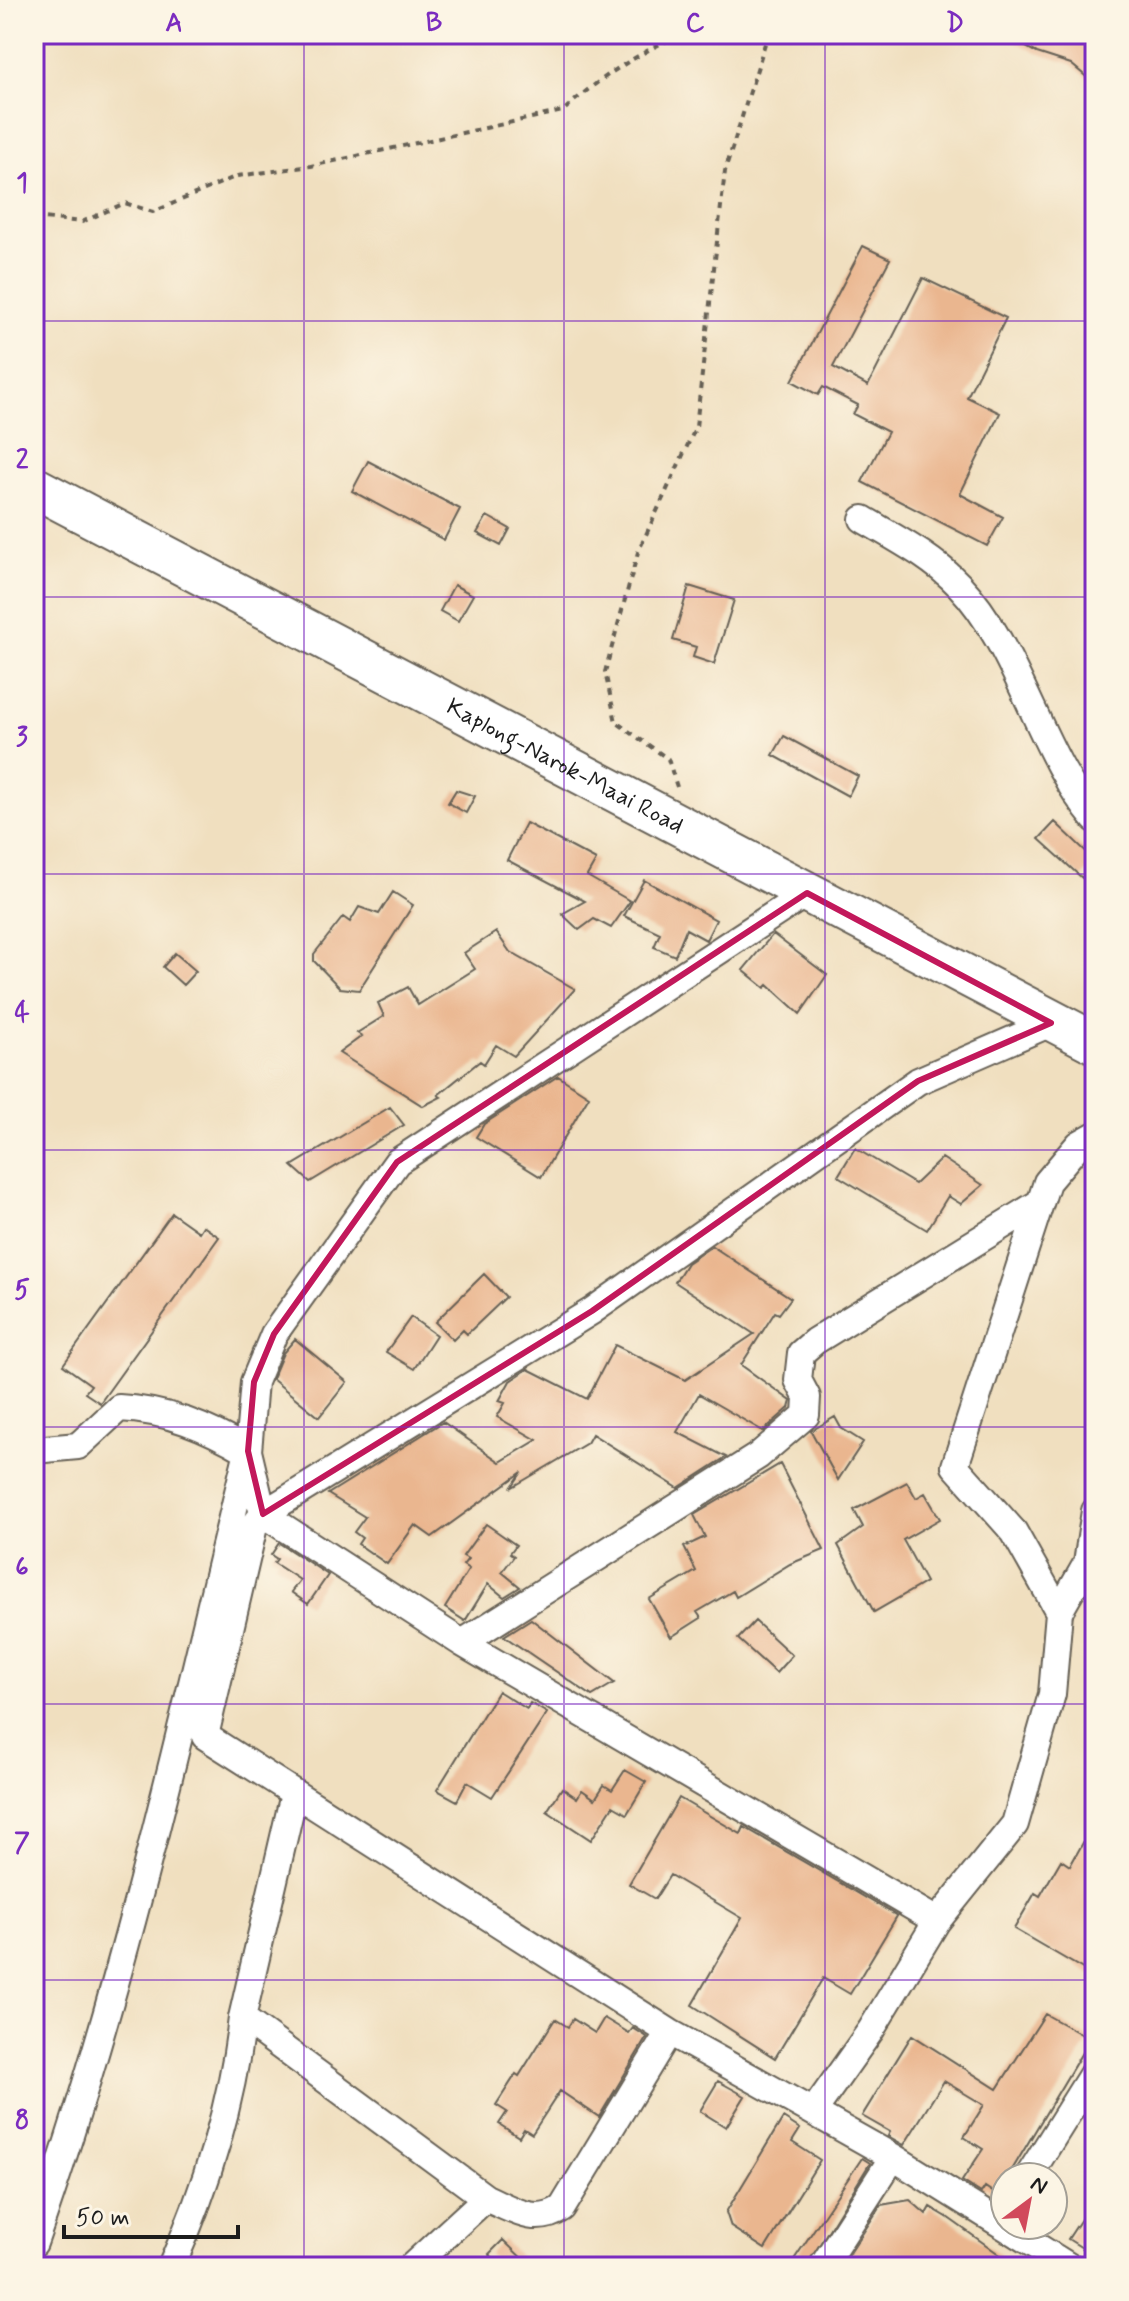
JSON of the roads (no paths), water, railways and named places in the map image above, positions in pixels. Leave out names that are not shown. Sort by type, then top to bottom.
[{"type":"highway","name":"Kaplong-Narok-Maai Road","points":[[34,487],[1051,1023],[1095,1043]]},
{"type":"street","points":[[863,519],[920,553],[960,586],[997,640],[1071,785],[1095,819]]},
{"type":"street","points":[[34,2243],[62,2164],[133,1926],[248,1451],[254,1382],[274,1334],[397,1162],[807,893]]},
{"type":"street","points":[[989,2210],[669,2032],[205,1736],[254,1526],[263,1514],[592,1311],[918,1081],[1051,1023]]},
{"type":"street","points":[[1059,1612],[1014,1532],[955,1466],[1047,1182],[1079,1144],[1095,1135]]},
{"type":"street","points":[[462,1643],[758,1456],[806,1415],[807,1397],[798,1380],[801,1353],[815,1341],[1039,1203]]},
{"type":"street","points":[[34,1450],[78,1446],[119,1408],[151,1409],[209,1428],[248,1451],[263,1514],[462,1643],[937,1921]]},
{"type":"street","points":[[813,2112],[871,2030],[937,1921],[1015,1824],[1052,1694],[1059,1612],[1087,1563],[1095,1511]]},
{"type":"street","points":[[171,2267],[225,2113],[242,2018],[294,1794]]},
{"type":"street","points":[[242,2018],[486,2198],[526,2216],[548,2218],[562,2208],[669,2032]]},
{"type":"street","points":[[1038,2161],[1095,2070]]},
{"type":"street","points":[[822,2267],[893,2157]]},
{"type":"street","points":[[411,2267],[486,2198]]},
{"type":"street","points":[[1035,2241],[1070,2267]]}]
